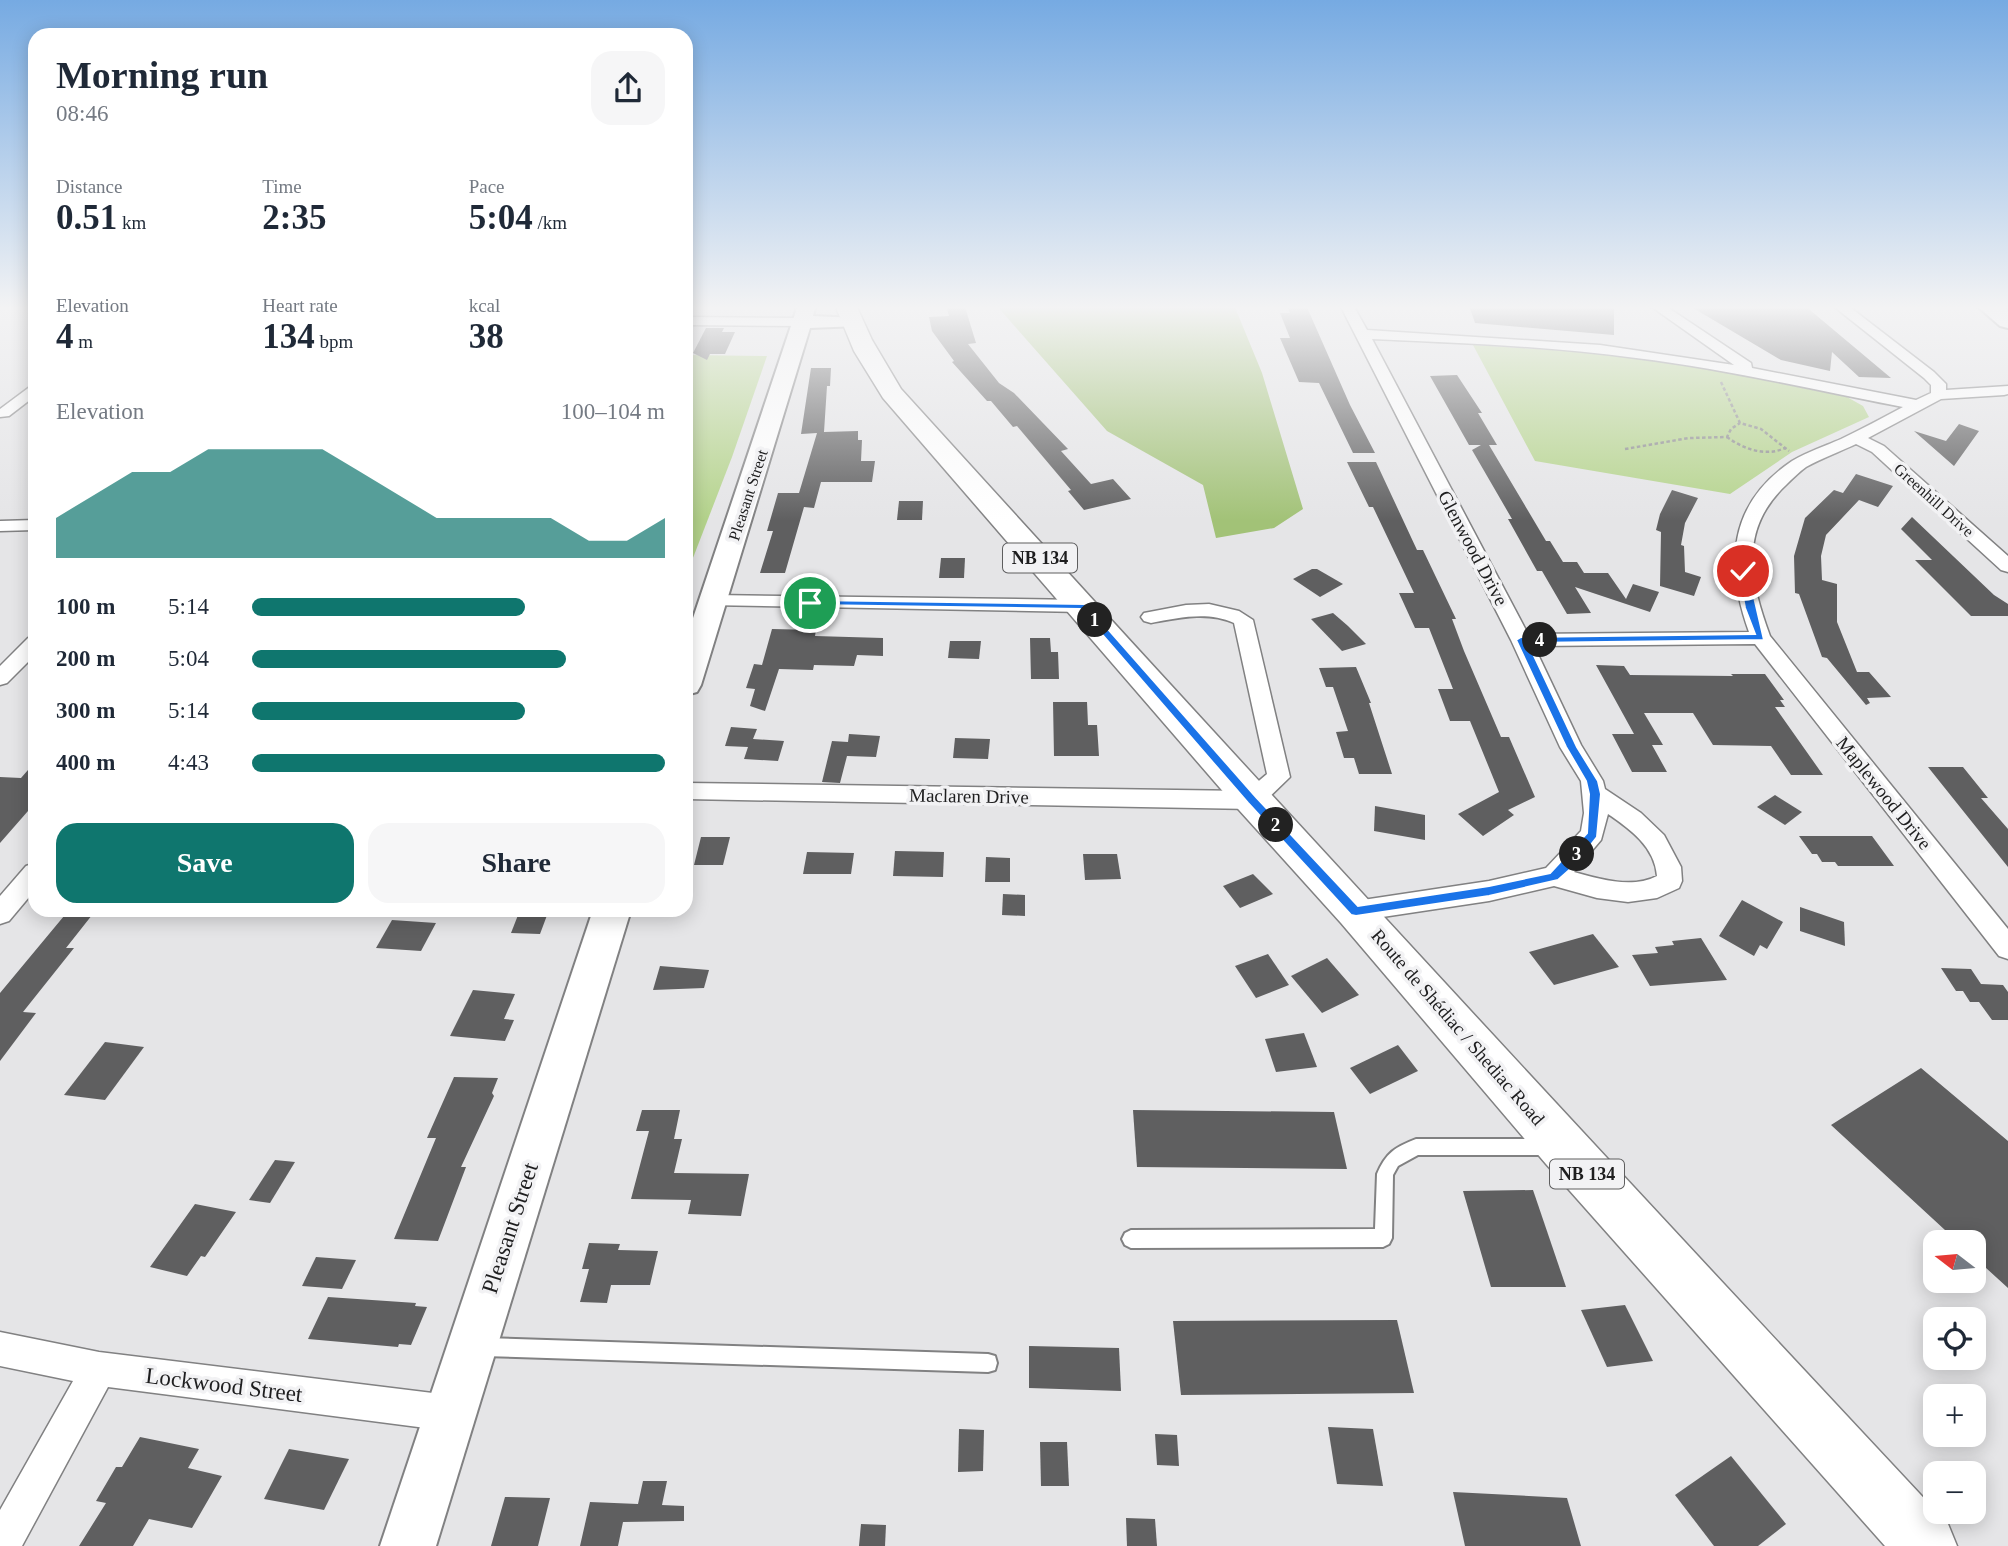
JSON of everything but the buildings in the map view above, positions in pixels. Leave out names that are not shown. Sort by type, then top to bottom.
[{"type":"main road","name":"Route de Shédiac / Shediac Road","points":[[882,377],[892,393],[1252,800],[1356,911],[1563,1147],[1926,1546]]},
{"type":"street","name":"Pleasant Street","points":[[693,664],[784,377]]},
{"type":"street","name":"Glenwood Drive","points":[[1384,377],[1521,640],[1572,747],[1592,781],[1595,794],[1593,834],[1554,877]]},
{"type":"street","points":[[1776,377],[1918,405]]},
{"type":"street","points":[[1932,377],[1939,384],[1938,395],[2004,390]]},
{"type":"street","points":[[2,413],[28,393]]},
{"type":"street","name":"Maplewood Drive","points":[[1938,395],[1804,463],[1758,503],[1749,523],[1743,571],[1750,608],[1761,638],[2008,948]]},
{"type":"street","points":[[2,413],[28,411]]},
{"type":"street","name":"Greenhill Drive","points":[[1856,438],[1878,449],[2008,566]]},
{"type":"street","points":[[0,526],[28,526]]},
{"type":"street","points":[[714,601],[1083,606]]},
{"type":"street","points":[[1151,617],[1195,610],[1227,612],[1243,620],[1279,777],[1252,800]]},
{"type":"street","points":[[1521,640],[1761,638]]},
{"type":"street","points":[[0,654],[28,648]]},
{"type":"street","points":[[0,678],[28,649]]},
{"type":"street","name":"Maclaren Drive","points":[[693,791],[1252,800]]},
{"type":"street","points":[[1356,911],[1489,891],[1554,877],[1638,893],[1662,887],[1670,881],[1667,856],[1652,838],[1595,794]]},
{"type":"street","points":[[0,914],[28,881]]},
{"type":"street","name":"Pleasant Street","points":[[408,1546],[610,917]]},
{"type":"street","name":"Lockwood Street","points":[[0,1349],[99,1368],[450,1413]]},
{"type":"street","points":[[1,1546],[99,1368]]},
{"type":"lane","points":[[1131,1239],[1383,1238],[1385,1174],[1392,1160],[1416,1147],[1563,1147]]},
{"type":"lane","points":[[472,1346],[988,1363]]},
{"type":"path","points":[[1718,377],[1740,423],[1761,429],[1804,463]]},
{"type":"path","points":[[1727,437],[1731,429],[1740,423]]},
{"type":"path","points":[[1625,449],[1703,435],[1727,437],[1739,446],[1773,454],[1785,448]]},
{"type":"green space","points":[[693,377],[760,377],[693,558]]},
{"type":"green space","points":[[1060,377],[1263,377],[1303,509],[1274,528],[1216,538],[1203,485],[1107,431]]},
{"type":"green space","points":[[1490,377],[1750,377],[1847,397],[1863,406],[1869,417],[1792,452],[1730,494],[1535,461]]},
{"type":"route","points":[[810,603],[1083,606],[1252,800],[1356,911],[1489,891],[1554,877],[1593,834],[1595,794],[1592,781],[1572,747],[1521,640],[1761,638],[1750,608],[1743,571]]}]
